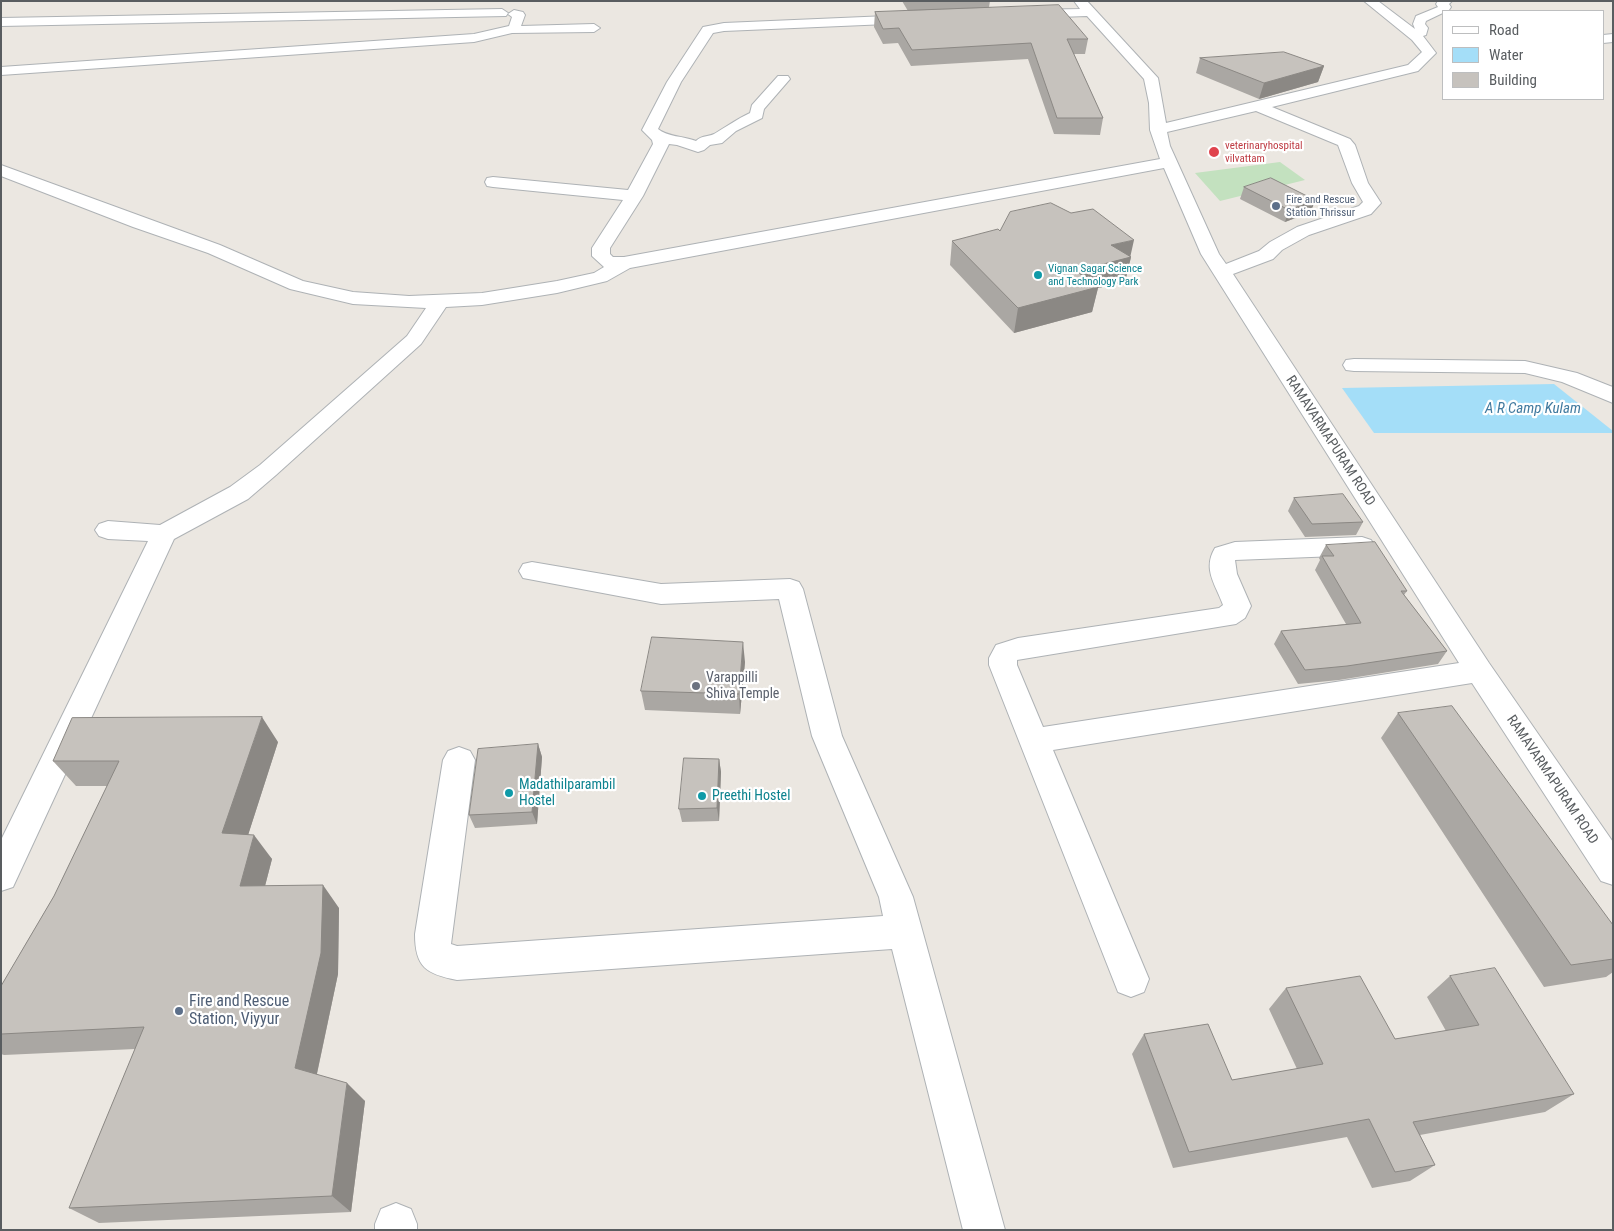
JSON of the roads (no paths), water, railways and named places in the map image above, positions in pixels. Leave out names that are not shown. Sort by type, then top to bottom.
[{"type":"street","points":[[1370,1],[1413,35],[1428,53],[1414,67]]},
{"type":"street","points":[[1413,35],[1421,32],[1420,19],[1432,12],[1441,10],[1445,7],[1442,4],[1446,1]]},
{"type":"street","points":[[7,22],[503,7],[518,15],[515,28]]},
{"type":"street","points":[[1011,15],[1085,7]]},
{"type":"street","name":"RAMAVARMAPURAM ROAD","points":[[1085,7],[1150,78],[1154,86],[1158,130],[1162,146],[1210,254],[1221,272],[1479,671],[1613,870]]},
{"type":"street","points":[[7,22],[96,8]]},
{"type":"street","points":[[783,79],[757,108],[757,115],[731,128],[716,140],[706,140],[698,147],[679,140],[660,139],[650,130],[674,82],[690,60],[704,34],[710,28],[922,19]]},
{"type":"street","points":[[1,71],[474,38],[515,28],[522,30],[594,28]]},
{"type":"street","points":[[1158,130],[1440,62]]},
{"type":"street","points":[[1221,272],[1266,255],[1276,246],[1303,231],[1366,210],[1372,202],[1360,183],[1347,145],[1344,142],[1257,106]]},
{"type":"street","points":[[660,139],[661,144],[634,196],[601,248],[601,256],[608,262],[624,263],[1169,162]]},
{"type":"street","points":[[1,170],[139,223],[214,249],[297,285],[353,298],[409,302],[482,299],[557,287],[600,277],[624,263]]},
{"type":"street","points":[[493,182],[634,196]]},
{"type":"street","points":[[108,530],[164,534],[240,493],[414,340],[440,302]]},
{"type":"street","points":[[1354,365],[1525,367],[1551,371],[1567,376],[1613,396]]},
{"type":"street","points":[[1,876],[164,534]]},
{"type":"street","points":[[1132,979],[1003,665],[1003,658],[1006,653],[1018,649],[1226,617],[1237,606],[1222,572],[1221,561],[1224,554],[1235,551],[1396,544]]},
{"type":"street","points":[[532,571],[661,594],[790,589],[827,736],[896,897],[984,1230]]},
{"type":"street","points":[[1034,741],[1479,671]]},
{"type":"street","points":[[459,760],[433,934],[433,952],[441,960],[457,962],[906,931]]},
{"type":"water","name":"A R Camp Kulam","points":[[1554,384],[1613,431],[1613,433],[1374,433],[1342,388]]},
{"type":"place","name":"veterinaryhospital vilvattam","points":[[1214,152]]},
{"type":"place","name":"Fire and Rescue Station Thrissur","points":[[1276,206]]},
{"type":"place","name":"Vignan Sagar Science and Technology Park","points":[[1038,275]]},
{"type":"place","name":"Varappilli Shiva Temple","points":[[696,686]]},
{"type":"place","name":"Madathilparambil Hostel","points":[[509,793]]},
{"type":"place","name":"Preethi Hostel","points":[[702,796]]},
{"type":"place","name":"Fire and Rescue Station, Viyyur","points":[[179,1011]]}]
